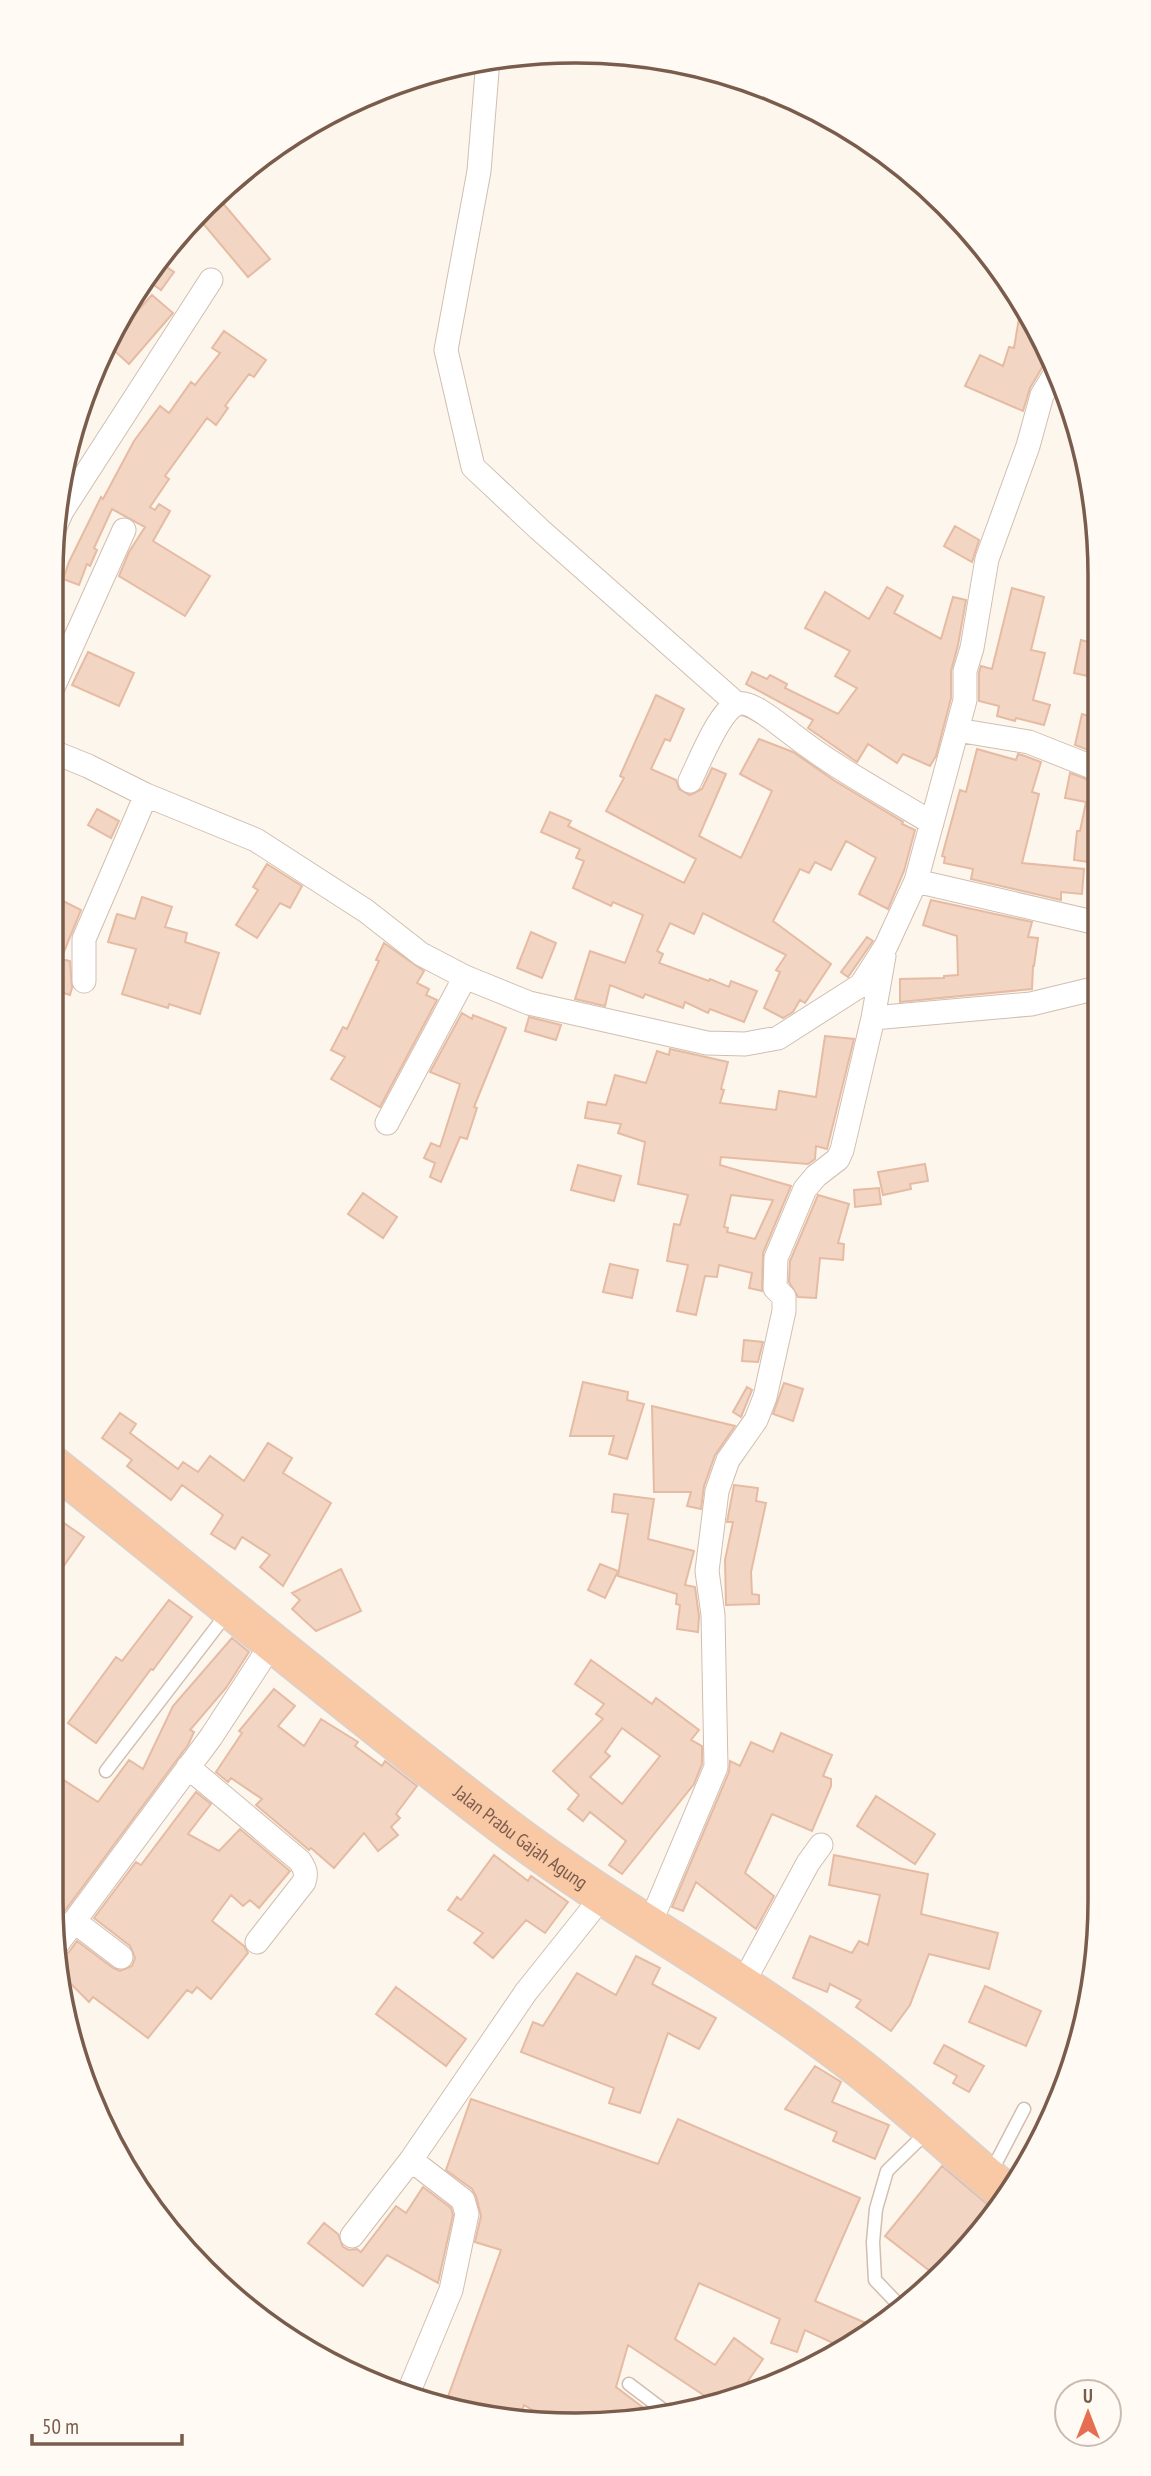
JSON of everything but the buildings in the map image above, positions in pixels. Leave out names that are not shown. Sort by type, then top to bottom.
[{"type":"highway","name":"Jalan Prabu Gajah Agung","points":[[63,1474],[229,1610],[509,1830],[602,1897],[688,1949],[834,2048],[996,2185]]},
{"type":"street","points":[[487,71],[479,171],[446,350],[473,467],[737,704]]},
{"type":"street","points":[[68,501],[211,280]]},
{"type":"street","points":[[63,756],[146,795],[256,839],[366,911],[421,954],[465,977],[529,1003],[707,1043],[745,1044],[778,1038],[861,985],[886,946],[916,881],[965,700],[965,671],[972,648],[986,559],[1028,446],[1042,395],[1050,382]]},
{"type":"street","points":[[63,665],[124,530]]},
{"type":"street","points":[[690,781],[726,713],[737,704],[746,704],[808,747],[932,823]]},
{"type":"street","points":[[957,730],[1029,742],[1088,765]]},
{"type":"street","points":[[84,981],[84,939],[146,795]]},
{"type":"street","points":[[916,881],[1088,921]]},
{"type":"street","points":[[649,1926],[716,1767],[713,1615],[707,1571],[717,1491],[728,1460],[756,1420],[765,1397],[784,1311],[785,1297],[775,1288],[776,1258],[805,1189],[816,1176],[838,1159],[842,1150],[873,1018],[886,946]]},
{"type":"street","points":[[387,1123],[465,977]]},
{"type":"street","points":[[873,1018],[1031,1004],[1088,990]]},
{"type":"street","points":[[64,1935],[188,1767],[273,1642]]},
{"type":"street","points":[[188,1767],[300,1861],[305,1869],[304,1882],[257,1942]]},
{"type":"street","points":[[742,1985],[808,1863],[821,1845]]},
{"type":"street","points":[[352,2236],[411,2160],[526,1992],[602,1897]]},
{"type":"street","points":[[74,1921],[121,1957]]},
{"type":"street","points":[[411,2160],[463,2200],[467,2214],[452,2290],[411,2386]]},
{"type":"lane","points":[[107,1770],[229,1610]]},
{"type":"lane","points":[[996,2185],[1024,2109]]},
{"type":"lane","points":[[895,2301],[874,2280],[876,2209],[887,2171],[931,2129]]},
{"type":"lane","points":[[629,2384],[658,2406]]}]
